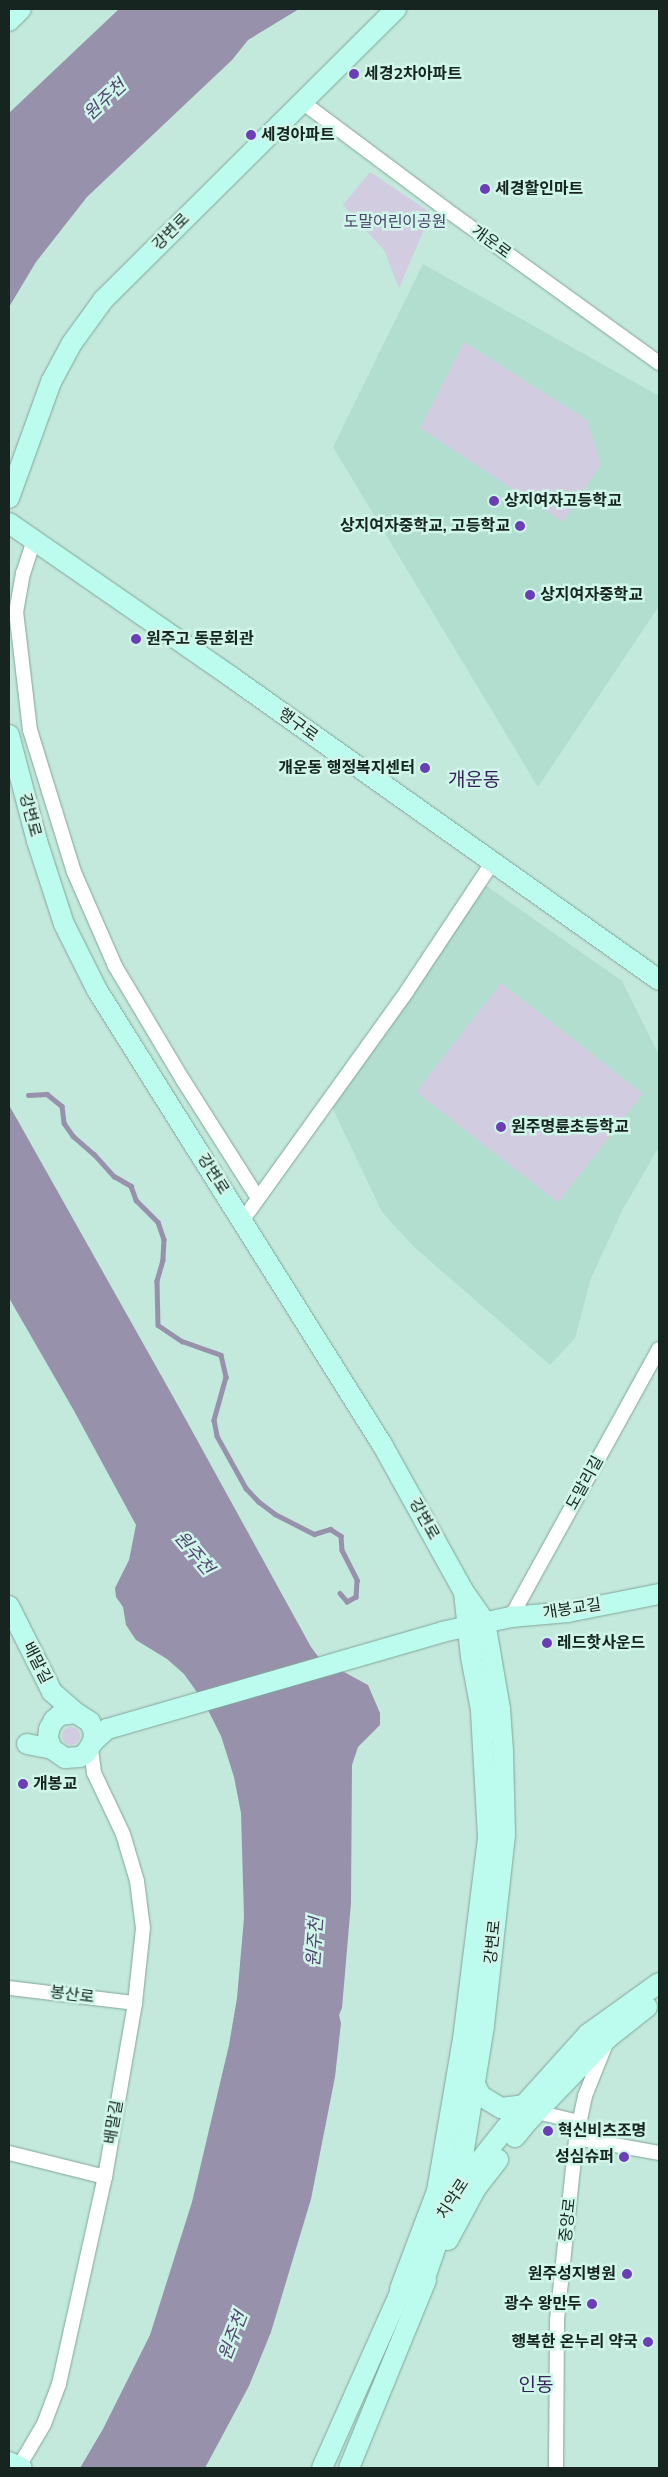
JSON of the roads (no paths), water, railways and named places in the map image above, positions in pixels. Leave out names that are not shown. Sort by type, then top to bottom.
[{"type":"street","points":[[9,21],[21,9]]},
{"type":"street","name":"강변로","points":[[9,498],[51,382],[72,343],[104,299],[301,101],[396,9]]},
{"type":"street","name":"개운로","points":[[301,101],[414,187],[659,363]]},
{"type":"street","name":"행구로","points":[[9,523],[230,676],[492,864],[659,980]]},
{"type":"street","points":[[34,540],[22,573],[12,612],[30,730],[74,872],[115,966],[183,1080],[258,1198]]},
{"type":"street","name":"강변로","points":[[9,735],[37,841],[64,924],[97,990],[383,1446],[464,1592],[476,1624],[500,1709],[504,1751],[505,1835],[484,2026],[464,2155],[455,2192]]},
{"type":"street","points":[[242,1221],[407,991],[492,864]]},
{"type":"street","name":"도말리길","points":[[511,1617],[659,1349]]},
{"type":"street","name":"개봉교길","points":[[91,1731],[442,1632],[511,1617],[568,1612],[659,1594]]},
{"type":"street","name":"배말길","points":[[9,1606],[52,1692]]},
{"type":"street","name":"강변로","points":[[410,2290],[437,2191],[463,2039],[488,1838],[476,1624]]},
{"type":"street","points":[[52,1692],[51,1724],[48,1739],[59,1754],[94,1773]]},
{"type":"street","points":[[52,1692],[91,1731]]},
{"type":"street","points":[[18,1746],[68,1713],[91,1731]]},
{"type":"street","points":[[18,1746],[80,1757],[91,1731]]},
{"type":"street","name":"배말길","points":[[17,2466],[44,2424],[59,2384],[105,2177],[135,2003],[143,1928],[137,1881],[123,1834],[94,1773],[91,1731]]},
{"type":"street","name":"치악로","points":[[322,2468],[410,2290],[455,2192],[530,2108],[588,2034],[659,1983]]},
{"type":"street","name":"봉산로","points":[[9,1988],[135,2003]]},
{"type":"street","name":"치악로","points":[[348,2468],[410,2290],[476,2188],[530,2108],[608,2038],[659,1999]]},
{"type":"street","name":"중앙로","points":[[556,2468],[558,2320],[576,2138],[585,2096],[608,2038]]},
{"type":"street","points":[[474,2084],[481,2096],[501,2108],[530,2108],[579,2122]]},
{"type":"street","points":[[576,2138],[659,2153]]},
{"type":"street","points":[[9,2153],[105,2177]]},
{"type":"water","name":"원주천","points":[[119,9],[299,9],[248,40],[232,60],[87,197],[36,262],[9,307],[9,113]]},
{"type":"water","name":"원주천","points":[[9,1105],[311,1647],[320,1659],[368,1685],[380,1713],[380,1725],[358,1747],[352,1765],[351,1903],[342,2008],[339,2015],[341,2023],[335,2077],[311,2199],[271,2332],[249,2386],[205,2468],[80,2468],[103,2429],[150,2335],[192,2202],[229,2045],[237,1998],[244,1918],[241,1813],[234,1777],[221,1736],[204,1702],[184,1674],[167,1659],[136,1640],[126,1625],[123,1607],[116,1597],[115,1588],[129,1560],[136,1525],[73,1409],[9,1298]]},
{"type":"waterway","points":[[28,1095],[47,1094],[62,1106],[64,1123],[73,1136],[94,1154],[114,1176],[131,1186],[136,1200],[158,1222],[164,1239],[163,1260],[157,1281],[158,1325],[182,1341],[221,1355],[226,1377],[214,1420],[217,1436],[246,1488],[258,1501],[275,1514],[314,1534],[330,1529],[341,1536],[342,1550],[357,1580],[356,1597],[347,1602],[340,1594]]},
{"type":"place","name":"세경2차아파트","points":[[354,74]]},
{"type":"place","name":"세경아파트","points":[[251,135]]},
{"type":"place","name":"세경할인마트","points":[[485,189]]},
{"type":"place","name":"상지여자고등학교","points":[[494,501]]},
{"type":"place","name":"상지여자중학교, 고등학교","points":[[520,526]]},
{"type":"place","name":"상지여자중학교","points":[[530,595]]},
{"type":"place","name":"원주고 동문회관","points":[[136,639]]},
{"type":"place","name":"개운동 행정복지센터","points":[[425,768]]},
{"type":"place","name":"원주명륜초등학교","points":[[501,1127]]},
{"type":"place","name":"레드핫사운드","points":[[547,1643]]},
{"type":"place","name":"개봉교","points":[[23,1784]]},
{"type":"place","name":"혁신비츠조명","points":[[548,2131]]},
{"type":"place","name":"성심슈퍼","points":[[624,2157]]},
{"type":"place","name":"원주성지병원","points":[[627,2274]]},
{"type":"place","name":"광수 왕만두","points":[[592,2304]]},
{"type":"place","name":"행복한 온누리 약국","points":[[648,2342]]},
{"type":"district","name":"개운동","points":[[474,781]]},
{"type":"district","name":"인동","points":[[536,2386]]},
{"type":"park label","name":"도말어린이공원","points":[[395,222]]}]
